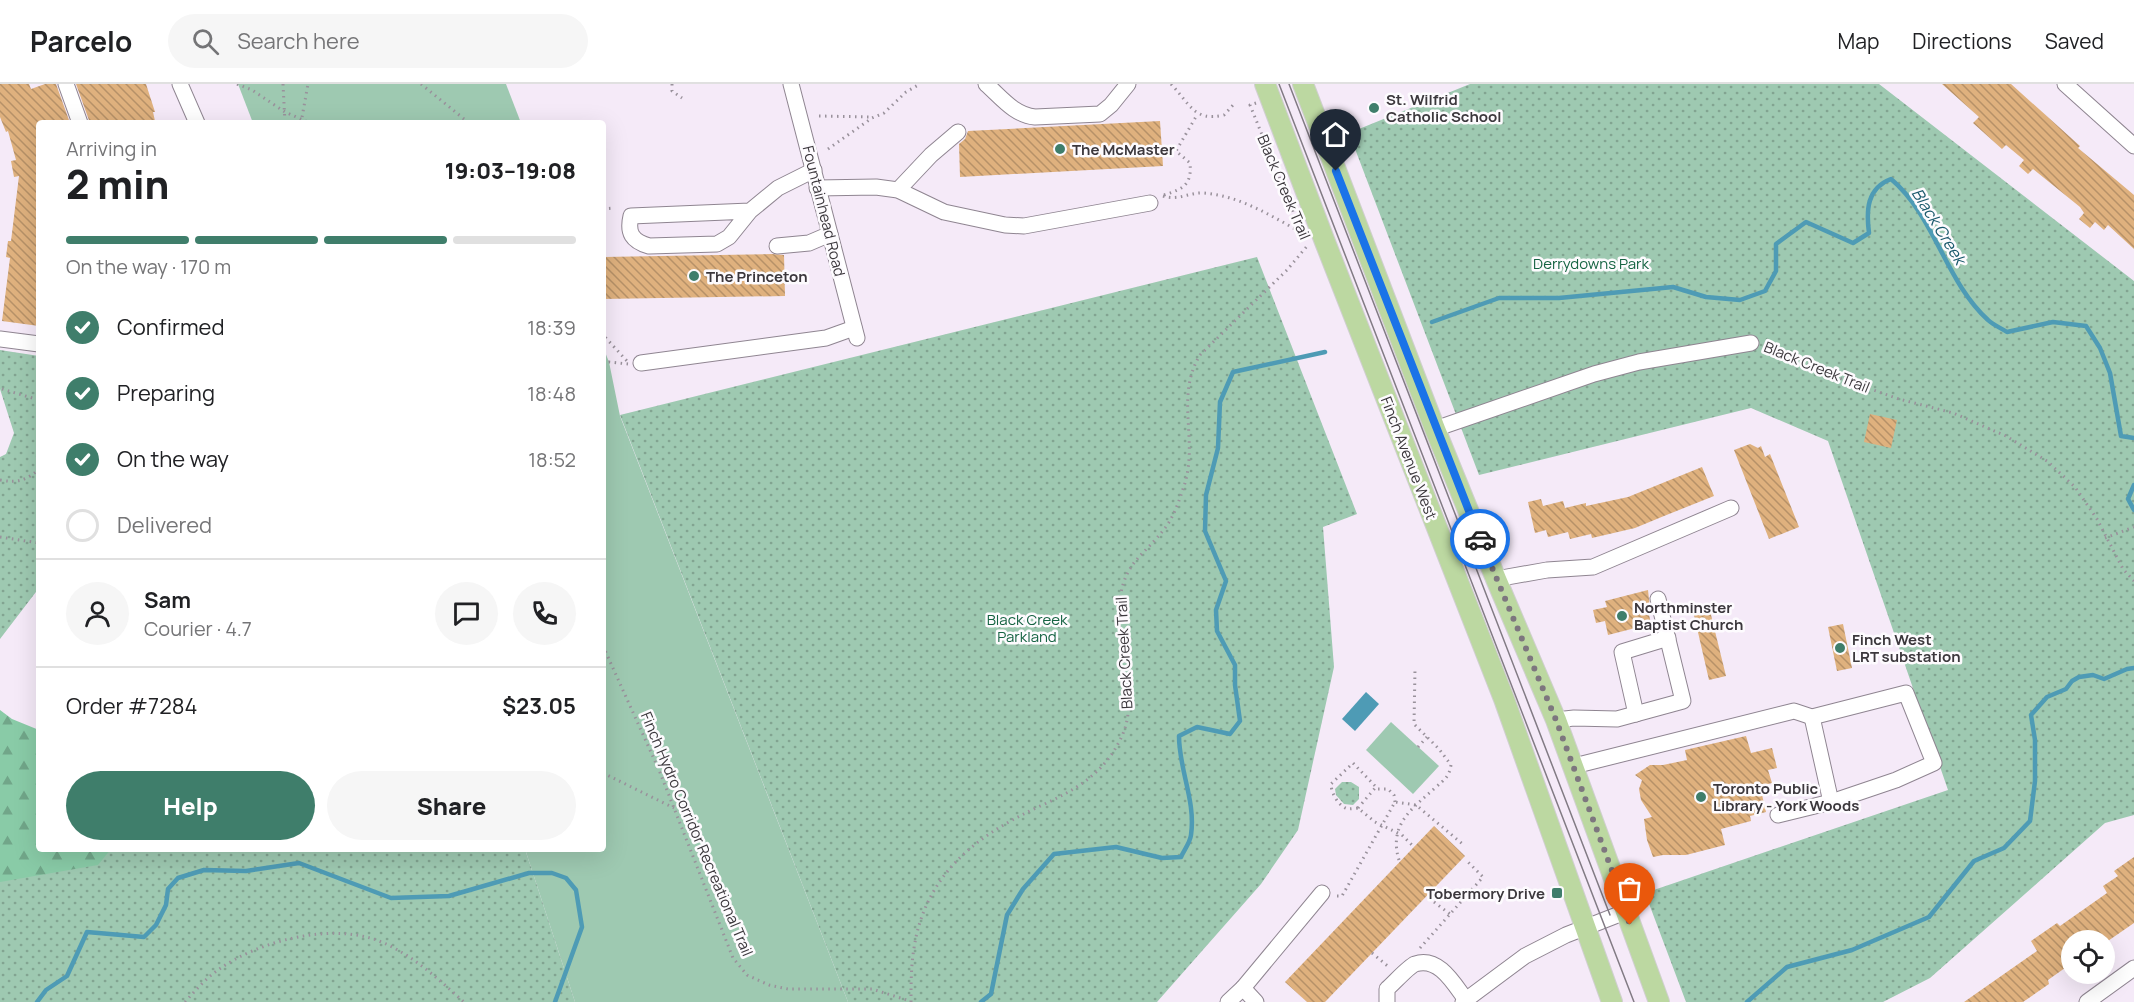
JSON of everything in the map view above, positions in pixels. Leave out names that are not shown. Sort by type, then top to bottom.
[{"type":"main road","name":"Finch Avenue West","points":[[1265,84],[1504,699],[1612,1002]]},
{"type":"main road","points":[[1303,84],[1436,429],[1574,766],[1659,1002]]},
{"type":"street","points":[[66,84],[79,120]]},
{"type":"street","points":[[180,84],[198,120]]},
{"type":"street","points":[[190,84],[198,120]]},
{"type":"street","name":"Fountainhead Road","points":[[642,363],[855,333],[791,84]]},
{"type":"street","points":[[986,84],[1017,112],[1035,117],[1100,114],[1111,105],[1128,84]]},
{"type":"street","points":[[2065,84],[2134,146]]},
{"type":"street","points":[[898,190],[931,155],[958,132]]},
{"type":"street","points":[[750,211],[632,216],[629,226],[638,243],[649,246],[717,244],[729,237],[750,211],[778,188],[814,170]]},
{"type":"street","points":[[818,188],[898,190],[944,212],[1015,226],[1157,199]]},
{"type":"street","points":[[777,246],[809,243],[830,234]]},
{"type":"street","points":[[0,339],[36,344]]},
{"type":"street","name":"Black Creek Trail","points":[[1436,429],[1616,368],[1639,362],[1751,344]]},
{"type":"street","points":[[1496,579],[1547,570],[1593,567],[1731,508]]},
{"type":"street","points":[[1556,720],[1617,719],[1683,700],[1658,599]]},
{"type":"street","points":[[1636,714],[1622,652],[1668,638]]},
{"type":"street","points":[[1574,766],[1794,711],[1812,717],[1906,693],[1934,763],[1896,780],[1831,802],[1778,815]]},
{"type":"street","points":[[1812,717],[1831,802]]},
{"type":"street","points":[[1228,1002],[1243,988],[1323,893]]},
{"type":"street","points":[[1387,1002],[1387,989],[1414,964],[1428,963],[1441,968],[1464,1001],[1526,956],[1586,927],[1625,912]]},
{"type":"street","points":[[2087,1002],[2134,968]]},
{"type":"street","points":[[1243,988],[1256,1002]]},
{"type":"path","points":[[237,84],[252,90],[299,120]]},
{"type":"path","points":[[283,84],[285,120]]},
{"type":"path","points":[[301,120],[308,84]]},
{"type":"path","points":[[421,84],[465,120]]},
{"type":"path","points":[[672,84],[672,91],[682,98]]},
{"type":"path","points":[[828,149],[872,117],[884,113],[906,92],[920,84]]},
{"type":"path","points":[[1171,84],[1197,115],[1205,118],[1224,116],[1234,104]]},
{"type":"path","name":"Black Creek Trail","points":[[910,1002],[917,934],[931,894],[949,867],[964,851],[995,830],[1078,787],[1098,772],[1122,736],[1127,716],[1128,685],[1121,627],[1121,593],[1124,577],[1136,559],[1166,527],[1186,479],[1190,452],[1186,391],[1191,369],[1214,340],[1287,270],[1310,242],[1290,207],[1250,105]]},
{"type":"path","points":[[1157,199],[1180,190],[1186,184],[1191,173],[1190,163],[1176,151],[1197,115]]},
{"type":"path","points":[[819,116],[872,117]]},
{"type":"path","points":[[1157,199],[1173,199],[1202,193],[1218,195],[1243,202],[1304,234]]},
{"type":"path","points":[[606,209],[614,208]]},
{"type":"path","points":[[606,339],[630,364],[606,363]]},
{"type":"path","name":"Black Creek Trail","points":[[1751,344],[1766,345],[1800,358],[1831,375],[1899,399],[1953,413],[2006,436],[2047,461],[2075,487],[2097,519],[2123,569],[2134,581]]},
{"type":"path","points":[[2,389],[36,399]]},
{"type":"path","points":[[0,480],[21,482],[36,472]]},
{"type":"path","points":[[2105,538],[2132,528]]},
{"type":"path","points":[[0,537],[36,543]]},
{"type":"path","name":"Finch Hydro Corridor Recreational Trail","points":[[606,653],[674,808],[733,958],[747,975],[770,985],[789,989],[872,989],[910,1002]]},
{"type":"path","points":[[1399,860],[1398,833],[1401,820],[1449,776],[1451,765],[1414,723],[1415,669]]},
{"type":"path","points":[[1418,747],[1427,737]]},
{"type":"path","points":[[1323,893],[1342,896],[1395,802],[1394,795],[1388,789],[1378,789],[1353,763],[1331,784],[1331,791],[1342,806],[1348,809],[1359,808],[1376,787]]},
{"type":"path","points":[[606,774],[674,808]]},
{"type":"path","points":[[1395,802],[1416,805],[1465,846]]},
{"type":"path","points":[[1359,808],[1375,822],[1398,833],[1413,846]]},
{"type":"path","points":[[1416,953],[1483,877],[1466,860]]},
{"type":"path","points":[[1434,902],[1450,914]]},
{"type":"path","points":[[184,1002],[216,972],[240,957],[291,939],[338,933],[359,934],[397,950],[440,981],[464,1002]]},
{"type":"path","points":[[1372,953],[1401,977]]},
{"type":"green space","points":[[238,84],[506,84],[520,120],[252,120]]},
{"type":"green space","name":"Derrydowns Park","points":[[1470,84],[1879,84],[2134,281],[2134,815],[2105,823],[1930,978],[1883,1002],[1686,1002],[1645,893],[1948,790],[1828,441],[1751,408],[1479,475],[1349,133]]},
{"type":"green space","name":"Black Creek Parkland","points":[[1257,257],[1357,514],[1323,527],[1334,667],[1298,830],[1261,884],[1157,1002],[848,1002],[620,415]]},
{"type":"green space","points":[[0,350],[36,356],[36,592],[0,639],[0,457],[6,454],[14,433],[0,389]]},
{"type":"green space","points":[[606,354],[620,416],[848,1002],[575,1002],[526,852],[606,852]]},
{"type":"green space","points":[[0,710],[12,719],[36,729],[36,852],[152,852],[0,902]]},
{"type":"green space","points":[[1391,722],[1439,766],[1413,794],[1366,750]]},
{"type":"green space","points":[[1342,782],[1351,782],[1359,787],[1359,799],[1353,805],[1344,804],[1336,795],[1335,789]]},
{"type":"green space","points":[[109,852],[526,852],[575,1002],[0,1002],[0,882],[98,865]]},
{"type":"water","points":[[1366,692],[1379,704],[1355,731],[1342,719]]},
{"type":"building","points":[[0,84],[29,84],[31,89],[45,84],[56,84],[69,120],[36,120],[36,326],[2,321],[10,258],[6,257],[8,241],[11,241],[19,176],[14,177],[11,161],[16,160],[8,131],[6,132],[0,117]]},
{"type":"building","points":[[76,84],[146,84],[155,112],[153,112],[155,120],[89,120]]},
{"type":"building","points":[[1942,84],[2011,84],[2080,146],[2078,148],[2134,195],[2134,249],[2108,225],[2104,230],[2095,222],[2090,228],[2079,219],[2084,213],[2080,207],[2033,169],[2028,174],[2019,166],[2024,160],[2006,145],[2002,149],[1973,123],[1979,117]]},
{"type":"building","name":"The McMaster","points":[[1160,121],[1163,166],[960,177],[959,144],[965,139],[968,131]]},
{"type":"building","name":"The Princeton","points":[[784,255],[785,296],[606,299],[606,257]]},
{"type":"building","points":[[1870,414],[1897,420],[1891,448],[1864,442]]},
{"type":"building","points":[[1750,444],[1758,448],[1761,446],[1765,457],[1770,454],[1799,527],[1769,539],[1734,450]]},
{"type":"building","points":[[1702,467],[1714,496],[1635,528],[1592,538],[1591,534],[1570,539],[1568,532],[1548,537],[1546,530],[1535,533],[1528,502],[1541,499],[1543,506],[1563,501],[1565,508],[1586,503],[1586,506],[1628,497]]},
{"type":"building","name":"Northminster Baptist Church","points":[[1648,590],[1651,624],[1608,635],[1605,621],[1596,623],[1593,610],[1607,607],[1605,601]]},
{"type":"building","points":[[1710,611],[1726,676],[1709,680],[1694,615]]},
{"type":"building","name":"Finch West LRT substation","points":[[1843,624],[1852,668],[1837,671],[1828,627]]},
{"type":"building","name":"Toronto Public Library - York Woods","points":[[1746,736],[1751,753],[1772,748],[1777,768],[1768,770],[1772,783],[1760,786],[1766,812],[1750,816],[1751,821],[1721,829],[1725,845],[1686,855],[1653,857],[1647,840],[1644,819],[1652,817],[1641,800],[1639,789],[1642,780],[1635,775],[1650,765],[1687,760],[1685,750]]},
{"type":"building","points":[[1434,826],[1465,856],[1325,1002],[1307,1002],[1285,982]]},
{"type":"building","points":[[2134,857],[2134,923],[2115,936],[2115,930],[2061,930],[2061,971],[2048,980],[2049,984],[2023,1002],[1964,1002],[2037,951],[2031,941],[2057,923],[2060,926],[2107,893],[2103,886],[2118,876],[2114,871]]},
{"type":"waterway","name":"Black Creek","points":[[1432,322],[1499,298],[1559,298],[1673,287],[1706,297],[1740,300],[1765,291],[1776,271],[1776,244],[1806,222],[1853,243],[1869,233],[1870,201],[1877,188],[1891,179],[1919,211],[1961,287],[1990,322],[2007,332],[2053,322],[2086,326],[2100,348],[2110,373],[2121,436],[2134,438]]},
{"type":"waterway","name":"Black Creek","points":[[981,1002],[991,994],[1007,915],[1023,889],[1054,854],[1116,847],[1162,858],[1181,857],[1187,846],[1192,822],[1179,736],[1197,727],[1230,734],[1240,721],[1235,665],[1217,631],[1216,610],[1226,581],[1205,531],[1206,495],[1218,448],[1220,402],[1233,372],[1325,352]]},
{"type":"waterway","name":"Black Creek","points":[[2134,485],[2128,499],[2134,510]]},
{"type":"waterway","points":[[1747,1002],[1787,967],[1852,950],[1929,917],[1974,861],[2004,848],[2030,821],[2035,781],[2035,740],[2031,715],[2047,697],[2066,689],[2072,681],[2079,677],[2093,675],[2104,679],[2134,668]]},
{"type":"waterway","name":"Black Creek","points":[[37,1002],[46,990],[67,976],[87,932],[144,937],[156,925],[166,905],[168,889],[178,878],[204,870],[246,871],[299,863],[391,898],[449,896],[529,873],[552,873],[566,878],[576,890],[582,927],[555,1002]]},
{"type":"tram line","points":[[1279,84],[1634,1002]]},
{"type":"tram line","points":[[1289,84],[1610,915]]},
{"type":"way so far","points":[[1480,539],[1556,720],[1630,925]]},
{"type":"place","name":"St. Wilfrid Catholic School","points":[[1374,108]]},
{"type":"place","name":"The McMaster","points":[[1060,149]]},
{"type":"place","name":"The Princeton","points":[[694,276]]},
{"type":"place","name":"Northminster Baptist Church","points":[[1622,616]]},
{"type":"place","name":"Finch West LRT substation","points":[[1840,648]]},
{"type":"place","name":"Toronto Public Library - York Woods","points":[[1701,797]]},
{"type":"place","name":"Tobermory Drive","points":[[1557,893]]},
{"type":"route","points":[[1336,171],[1480,539]]}]
